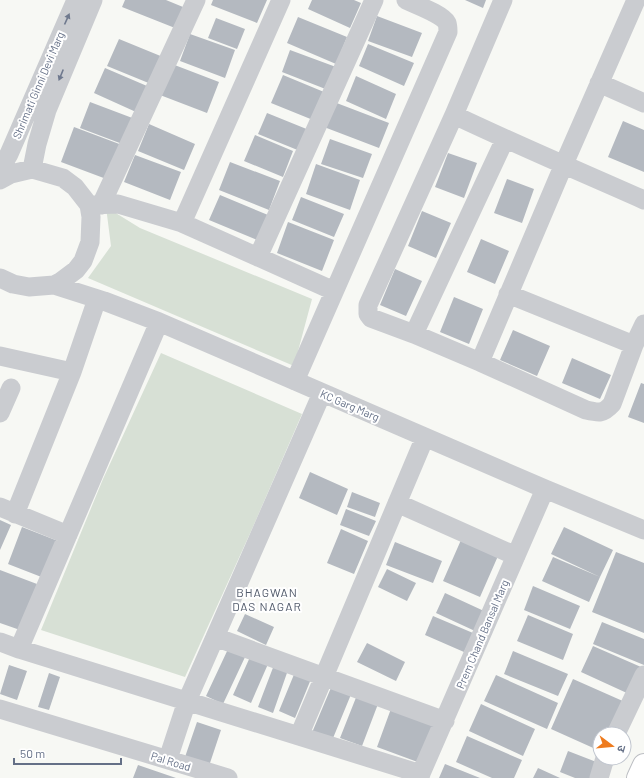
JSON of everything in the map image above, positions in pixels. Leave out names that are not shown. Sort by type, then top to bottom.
[{"type":"main road","points":[[638,778],[644,764]]},
{"type":"street","name":"Shrimati Ginni Devi Marg","points":[[0,169],[9,154],[76,0]]},
{"type":"street","name":"Shrimati Ginni Devi Marg","points":[[32,169],[37,144],[47,110],[93,0]]},
{"type":"street","points":[[0,278],[13,284],[29,287],[54,285],[76,270],[83,261],[90,242],[90,217],[95,205],[196,0]]},
{"type":"street","points":[[182,223],[281,0]]},
{"type":"street","points":[[258,257],[374,0]]},
{"type":"street","points":[[295,381],[448,32],[447,24],[444,19],[406,0]]},
{"type":"street","points":[[503,0],[454,115],[368,305],[368,314],[371,318],[414,334],[586,410],[597,413],[605,411],[612,404],[634,345],[644,324]]},
{"type":"street","points":[[480,362],[564,164],[636,0]]},
{"type":"street","points":[[599,83],[644,103]]},
{"type":"street","points":[[454,115],[644,200]]},
{"type":"street","points":[[414,334],[505,139]]},
{"type":"street","points":[[0,180],[12,174],[32,169],[63,178],[95,205],[118,204],[182,223],[334,291]]},
{"type":"street","points":[[68,535],[8,510],[72,372],[101,300],[88,282],[83,261]]},
{"type":"street","name":"KC Garg Marg","points":[[54,285],[101,300],[158,322],[545,490],[644,530]]},
{"type":"street","points":[[508,294],[634,345]]},
{"type":"street","points":[[19,649],[158,322]]},
{"type":"street","points":[[0,356],[72,372]]},
{"type":"street","points":[[0,412],[10,388]]},
{"type":"street","points":[[168,759],[187,701],[322,393]]},
{"type":"street","points":[[299,736],[425,438]]},
{"type":"street","name":"Prem Chand Bansal Marg","points":[[420,776],[545,490]]},
{"type":"street","points":[[397,503],[516,556]]},
{"type":"street","points":[[215,638],[444,722]]},
{"type":"street","points":[[0,642],[299,736],[420,776]]},
{"type":"street","points":[[620,726],[644,675]]},
{"type":"street","name":"Pal Road","points":[[0,709],[168,759],[187,772],[228,778]]},
{"type":"street","points":[[599,778],[603,766]]},
{"type":"shaded area","points":[[106,207],[140,228],[312,299],[294,366],[88,278],[111,246]]},
{"type":"shaded area","points":[[161,353],[302,414],[185,677],[41,630],[103,479]]},
{"type":"building","points":[[125,0],[166,0],[183,7],[175,28],[122,7]]},
{"type":"building","points":[[213,0],[267,0],[257,23],[211,5]]},
{"type":"building","points":[[312,0],[354,0],[361,3],[350,28],[308,9]]},
{"type":"building","points":[[465,0],[486,0],[483,8]]},
{"type":"building","points":[[377,16],[422,33],[412,57],[368,41]]},
{"type":"building","points":[[298,17],[347,37],[336,64],[287,43]]},
{"type":"building","points":[[216,18],[245,29],[237,49],[208,38]]},
{"type":"building","points":[[190,34],[235,50],[225,78],[180,61]]},
{"type":"building","points":[[119,39],[163,57],[151,84],[107,66]]},
{"type":"building","points":[[368,44],[414,63],[404,86],[359,66]]},
{"type":"building","points":[[290,50],[336,67],[328,90],[282,72]]},
{"type":"building","points":[[172,64],[219,82],[207,113],[160,95]]},
{"type":"building","points":[[105,68],[147,86],[136,112],[94,93]]},
{"type":"building","points":[[283,75],[324,92],[313,120],[271,103]]},
{"type":"building","points":[[356,76],[396,94],[386,119],[346,101]]},
{"type":"building","points":[[90,102],[135,119],[125,145],[80,128]]},
{"type":"building","points":[[334,102],[389,123],[379,148],[324,127]]},
{"type":"building","points":[[267,113],[309,130],[300,151],[258,134]]},
{"type":"building","points":[[623,121],[644,130],[644,172],[608,157]]},
{"type":"building","points":[[149,124],[195,144],[184,170],[138,151]]},
{"type":"building","points":[[74,127],[122,145],[109,180],[61,162]]},
{"type":"building","points":[[255,135],[293,151],[283,177],[244,161]]},
{"type":"building","points":[[330,139],[372,154],[363,178],[321,164]]},
{"type":"building","points":[[448,153],[477,163],[464,198],[435,187]]},
{"type":"building","points":[[135,155],[181,172],[170,200],[124,182]]},
{"type":"building","points":[[230,162],[280,181],[269,210],[219,190]]},
{"type":"building","points":[[316,164],[360,180],[350,210],[306,194]]},
{"type":"building","points":[[507,179],[534,189],[522,223],[494,213]]},
{"type":"building","points":[[220,195],[268,215],[257,240],[209,220]]},
{"type":"building","points":[[301,197],[344,214],[334,237],[292,220]]},
{"type":"building","points":[[422,211],[451,223],[436,258],[408,246]]},
{"type":"building","points":[[288,222],[334,240],[322,271],[277,253]]},
{"type":"building","points":[[481,239],[509,251],[495,284],[467,272]]},
{"type":"building","points":[[395,269],[422,281],[406,316],[380,305]]},
{"type":"building","points":[[454,297],[483,309],[469,344],[440,332]]},
{"type":"building","points":[[513,330],[550,346],[537,376],[500,360]]},
{"type":"building","points":[[572,358],[611,375],[600,399],[562,383]]},
{"type":"building","points":[[641,383],[644,384],[644,423],[628,417]]},
{"type":"building","points":[[310,472],[348,489],[337,515],[299,498]]},
{"type":"building","points":[[352,492],[380,503],[375,517],[347,507]]},
{"type":"building","points":[[346,509],[376,521],[369,536],[340,525]]},
{"type":"building","points":[[0,520],[11,525],[0,550]]},
{"type":"building","points":[[22,527],[58,541],[44,578],[8,564]]},
{"type":"building","points":[[564,527],[613,550],[600,577],[551,554]]},
{"type":"building","points":[[341,529],[368,541],[354,574],[327,563]]},
{"type":"building","points":[[461,540],[498,556],[480,597],[443,581]]},
{"type":"building","points":[[395,542],[442,561],[433,583],[386,565]]},
{"type":"building","points":[[616,552],[644,563],[644,633],[592,612]]},
{"type":"building","points":[[553,557],[600,577],[589,602],[542,581]]},
{"type":"building","points":[[387,569],[416,583],[407,601],[378,587]]},
{"type":"building","points":[[0,570],[37,584],[20,630],[0,623]]},
{"type":"building","points":[[533,586],[580,606],[570,629],[524,610]]},
{"type":"building","points":[[445,593],[484,611],[475,631],[436,613]]},
{"type":"building","points":[[245,614],[274,627],[266,645],[237,631]]},
{"type":"building","points":[[528,615],[573,634],[563,660],[517,641]]},
{"type":"building","points":[[433,616],[473,633],[464,652],[425,635]]},
{"type":"building","points":[[602,622],[644,639],[644,665],[593,644]]},
{"type":"building","points":[[367,643],[405,662],[396,681],[357,662]]},
{"type":"building","points":[[593,646],[641,667],[629,694],[581,672]]},
{"type":"building","points":[[229,647],[246,655],[223,704],[206,696]]},
{"type":"building","points":[[513,651],[568,674],[558,696],[504,674]]},
{"type":"building","points":[[250,657],[268,664],[251,703],[233,695]]},
{"type":"building","points":[[9,665],[27,671],[17,700],[0,694]]},
{"type":"building","points":[[274,665],[288,670],[273,713],[258,707]]},
{"type":"building","points":[[295,672],[311,679],[295,718],[279,711]]},
{"type":"building","points":[[49,673],[60,677],[49,710],[38,707]]},
{"type":"building","points":[[496,675],[558,703],[547,729],[484,701]]},
{"type":"building","points":[[573,679],[625,702],[614,726],[592,726],[592,747],[551,729]]},
{"type":"building","points":[[333,683],[352,692],[331,743],[311,735]]},
{"type":"building","points":[[357,695],[378,704],[362,746],[340,738]]},
{"type":"building","points":[[481,704],[535,729],[523,756],[469,731]]},
{"type":"building","points":[[392,706],[438,723],[423,764],[377,747]]},
{"type":"building","points":[[197,722],[221,730],[209,766],[185,757]]},
{"type":"building","points":[[467,736],[522,760],[514,778],[492,778],[456,762]]},
{"type":"building","points":[[568,751],[592,760],[592,766],[598,766],[593,778],[575,778],[560,772]]},
{"type":"building","points":[[445,764],[480,778],[439,778]]},
{"type":"building","points":[[138,765],[176,778],[133,778]]},
{"type":"building","points":[[538,768],[560,778],[533,778]]},
{"type":"district","name":"BHAGWAN DAS NAGAR","points":[[267,599]]}]
